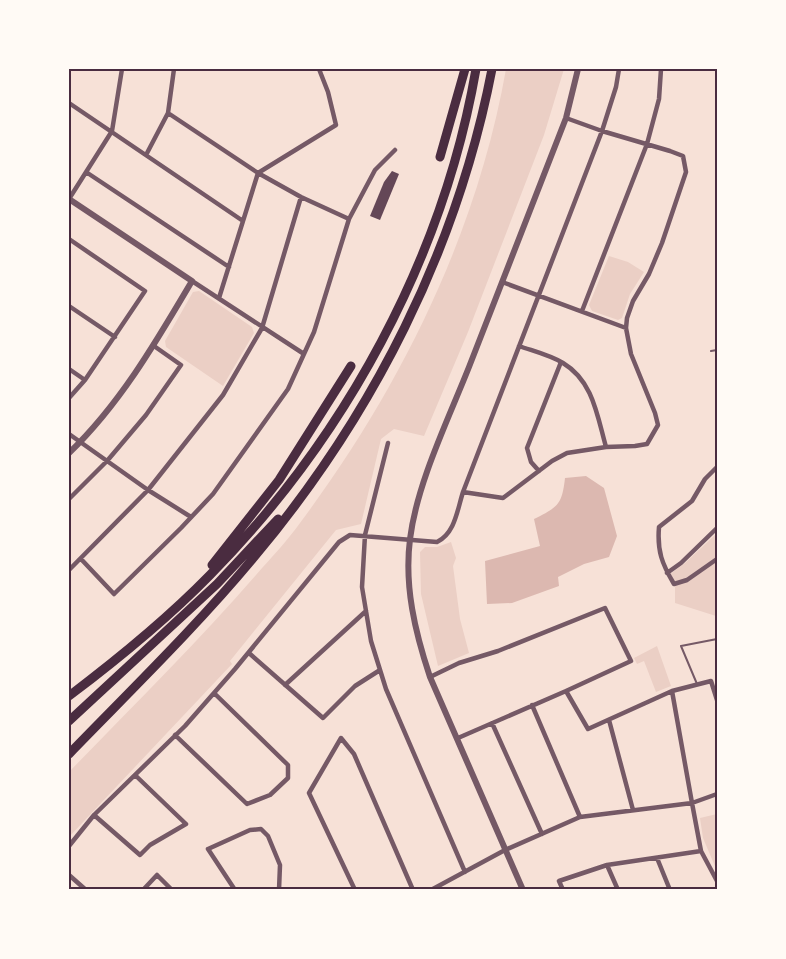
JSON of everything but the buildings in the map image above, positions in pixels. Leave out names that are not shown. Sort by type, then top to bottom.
[{"type":"highway","points":[[440,157],[465,69]]},
{"type":"highway","points":[[69,696],[177,606],[210,575],[266,513],[319,443],[363,374],[399,305],[433,226],[457,152],[476,69]]},
{"type":"highway","points":[[69,754],[231,585],[281,524],[332,452],[394,351],[429,277],[471,161],[492,69]]},
{"type":"highway","points":[[177,606],[279,480],[351,366]]},
{"type":"highway","points":[[69,722],[217,584],[276,521],[332,452]]},
{"type":"street","points":[[122,69],[112,131],[69,199],[304,354]]},
{"type":"street","points":[[146,155],[168,114],[174,69]]},
{"type":"street","points":[[219,298],[258,173],[336,125],[320,69]]},
{"type":"street","points":[[523,890],[430,676],[421,650],[412,613],[410,540],[416,509],[436,451],[566,118],[578,69]]},
{"type":"street","points":[[69,846],[94,815],[214,693],[339,542],[350,535],[436,542],[446,537],[452,528],[463,492],[602,131],[616,87],[619,69]]},
{"type":"street","points":[[582,311],[647,144],[659,99],[661,69]]},
{"type":"street","points":[[69,103],[243,221]]},
{"type":"street","points":[[168,114],[258,173],[301,197],[349,219]]},
{"type":"street","points":[[463,492],[503,498],[552,460],[567,453],[647,444],[657,425],[656,413],[631,354],[626,328],[633,301],[649,274],[686,172],[683,156],[566,118]]},
{"type":"street","points":[[81,559],[114,594],[213,494],[288,389],[314,332],[349,219],[375,170],[395,150]]},
{"type":"street","points":[[87,172],[229,267]]},
{"type":"street","points":[[69,570],[148,490],[223,395],[262,328],[301,197]]},
{"type":"street","points":[[69,239],[145,291],[85,380],[69,398]]},
{"type":"street","points":[[69,453],[81,442],[117,398],[154,346],[192,281]]},
{"type":"street","points":[[502,282],[626,328]]},
{"type":"street","points":[[69,306],[115,337]]},
{"type":"street","points":[[69,499],[108,461],[146,415],[181,365],[154,346]]},
{"type":"street","points":[[519,346],[561,362],[578,374],[590,391],[606,447]]},
{"type":"street","points":[[539,471],[531,462],[527,448],[561,362]]},
{"type":"street","points":[[69,369],[85,380]]},
{"type":"street","points":[[69,434],[148,490],[191,517]]},
{"type":"street","points":[[388,443],[365,535],[362,587],[371,641],[386,689],[465,872]]},
{"type":"street","points":[[717,467],[705,479],[692,501],[659,527],[658,540],[662,562],[674,584],[687,580],[717,559]]},
{"type":"street","points":[[668,573],[717,528]]},
{"type":"street","points":[[430,676],[605,608],[631,661],[458,738]]},
{"type":"street","points":[[285,685],[366,611]]},
{"type":"street","points":[[249,653],[323,718],[355,686],[380,670]]},
{"type":"street","points":[[566,691],[588,729],[672,691],[714,680],[717,700]]},
{"type":"street","points":[[672,691],[701,851],[717,881]]},
{"type":"street","points":[[175,735],[247,804],[270,795],[288,778],[288,765],[214,693]]},
{"type":"street","points":[[532,705],[580,817]]},
{"type":"street","points":[[609,720],[633,810]]},
{"type":"street","points":[[492,723],[542,834]]},
{"type":"street","points":[[355,890],[309,793],[341,738],[354,754],[413,890]]},
{"type":"street","points":[[94,815],[140,855],[150,845],[186,824],[135,775]]},
{"type":"street","points":[[431,890],[505,850],[580,817],[692,803],[717,794]]},
{"type":"street","points":[[235,890],[208,849],[250,830],[261,829],[268,836],[280,865],[279,890]]},
{"type":"street","points":[[563,890],[560,881],[607,865],[701,851]]},
{"type":"street","points":[[657,858],[670,890]]},
{"type":"street","points":[[607,865],[618,890]]},
{"type":"street","points":[[69,875],[86,890]]},
{"type":"street","points":[[143,890],[157,875],[172,890]]},
{"type":"street","points":[[251,890],[262,890]]},
{"type":"lane","points":[[711,351],[717,350]]},
{"type":"lane","points":[[697,684],[681,646],[717,639]]},
{"type":"shaded area","points":[[506,69],[564,69],[544,135],[468,332],[424,436],[394,429],[381,439],[361,524],[336,530],[230,661],[232,664],[69,837],[69,772],[211,625],[290,536],[336,472],[370,419],[430,308],[454,250],[476,191],[493,130]]},
{"type":"shaded area","points":[[609,256],[628,262],[644,272],[630,294],[622,318],[618,320],[592,311],[589,305]]},
{"type":"shaded area","points":[[199,291],[252,327],[254,333],[223,386],[166,347],[165,341],[193,292]]},
{"type":"shaded area","points":[[586,476],[604,488],[617,536],[609,557],[584,564],[558,577],[559,586],[512,603],[487,604],[485,561],[540,546],[534,519],[554,508],[560,500],[565,478]]},
{"type":"shaded area","points":[[717,533],[716,616],[675,603],[675,582],[670,574]]},
{"type":"shaded area","points":[[451,542],[456,558],[453,566],[460,619],[469,653],[438,666],[421,594],[420,552],[425,547],[437,547]]},
{"type":"shaded area","points":[[657,646],[671,686],[656,692],[644,661],[637,664],[634,658]]},
{"type":"shaded area","points":[[717,814],[717,871],[703,838],[700,818]]}]
